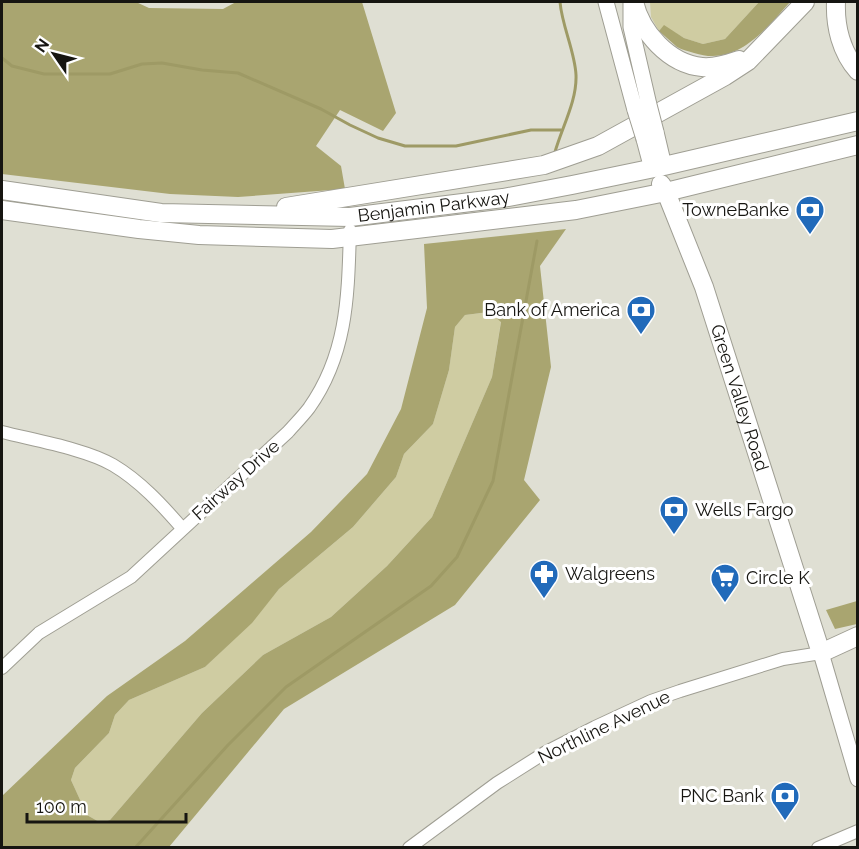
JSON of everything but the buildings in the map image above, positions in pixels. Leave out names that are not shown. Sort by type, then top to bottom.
[{"type":"highway","points":[[632,2],[643,26],[657,43],[676,57],[700,67],[726,65],[743,58],[772,36]]},
{"type":"highway","points":[[234,214],[494,174],[564,159],[598,146],[725,76],[748,61],[805,2]]},
{"type":"highway","points":[[836,2],[836,24],[841,42],[849,62],[858,71]]},
{"type":"highway","name":"Benjamin Parkway","points":[[2,190],[161,213],[350,217],[503,198],[658,168],[858,121]]},
{"type":"highway","name":"Benjamin Parkway","points":[[2,210],[199,235],[350,238],[576,210],[666,192],[858,146]]},
{"type":"highway","name":"Green Valley Road","points":[[658,168],[705,287],[821,653]]},
{"type":"highway","points":[[821,653],[858,636]]},
{"type":"highway","points":[[821,653],[858,649]]},
{"type":"main road","name":"Green Valley Road","points":[[606,2],[642,107],[658,168]]},
{"type":"main road","name":"Green Valley Road","points":[[632,2],[631,27],[642,107]]},
{"type":"main road","name":"Green Valley Road","points":[[821,653],[858,779]]},
{"type":"street","name":"Fairway Drive","points":[[2,668],[39,633],[131,577],[288,432],[310,407],[329,371],[340,343],[346,317],[350,217]]},
{"type":"street","points":[[2,432],[91,456],[111,464],[158,501],[182,528]]},
{"type":"street","name":"Northline Avenue","points":[[408,848],[497,783],[546,752],[595,727],[651,701],[680,691],[783,659],[821,653]]},
{"type":"street","points":[[818,848],[858,831]]},
{"type":"shaded area","points":[[2,2],[136,2],[149,8],[223,9],[236,2],[362,2],[396,113],[383,131],[340,110],[316,146],[341,166],[345,189],[238,197],[170,194],[2,174]]},
{"type":"shaded area","points":[[650,2],[759,2],[725,39],[703,44],[684,38],[664,26],[659,31],[651,17]]},
{"type":"shaded area","points":[[759,2],[790,2],[749,43],[724,55],[709,56],[681,49],[659,31],[664,25],[684,38],[703,44],[725,39]]},
{"type":"shaded area","points":[[566,229],[540,266],[551,367],[524,480],[540,500],[455,605],[284,709],[169,847],[2,847],[2,796],[107,696],[185,641],[311,532],[367,474],[401,409],[427,308],[424,244]],"holes":[[[489,312],[501,322],[492,377],[432,517],[387,566],[331,617],[263,655],[202,713],[110,820],[101,823],[87,815],[71,780],[75,768],[109,733],[115,715],[129,700],[205,667],[252,623],[279,589],[353,527],[396,477],[404,454],[433,424],[449,370],[455,327],[465,315]]]},
{"type":"shaded area","points":[[490,312],[501,321],[492,377],[432,517],[387,566],[331,617],[263,655],[202,713],[110,820],[101,823],[87,815],[71,780],[75,768],[109,733],[115,715],[129,700],[205,667],[251,623],[279,589],[353,527],[396,477],[404,454],[433,424],[449,370],[455,327],[465,315]]},
{"type":"shaded area","points":[[857,601],[857,624],[835,629],[826,610]]},
{"type":"waterway","points":[[555,152],[572,104],[576,85],[573,57],[560,2]]},
{"type":"waterway","points":[[2,58],[12,66],[44,74],[110,74],[142,64],[162,63],[238,73],[321,109],[378,138],[405,146],[456,146],[531,130],[561,130]]},
{"type":"waterway","points":[[135,848],[228,745],[286,687],[431,586],[457,557],[493,481],[537,241]]},
{"type":"place","name":"TowneBanke","points":[[810,236]]},
{"type":"place","name":"Bank of America","points":[[641,336]]},
{"type":"place","name":"Wells Fargo","points":[[674,536]]},
{"type":"place","name":"Walgreens","points":[[544,600]]},
{"type":"place","name":"Circle K","points":[[725,604]]},
{"type":"place","name":"PNC Bank","points":[[785,822]]}]
